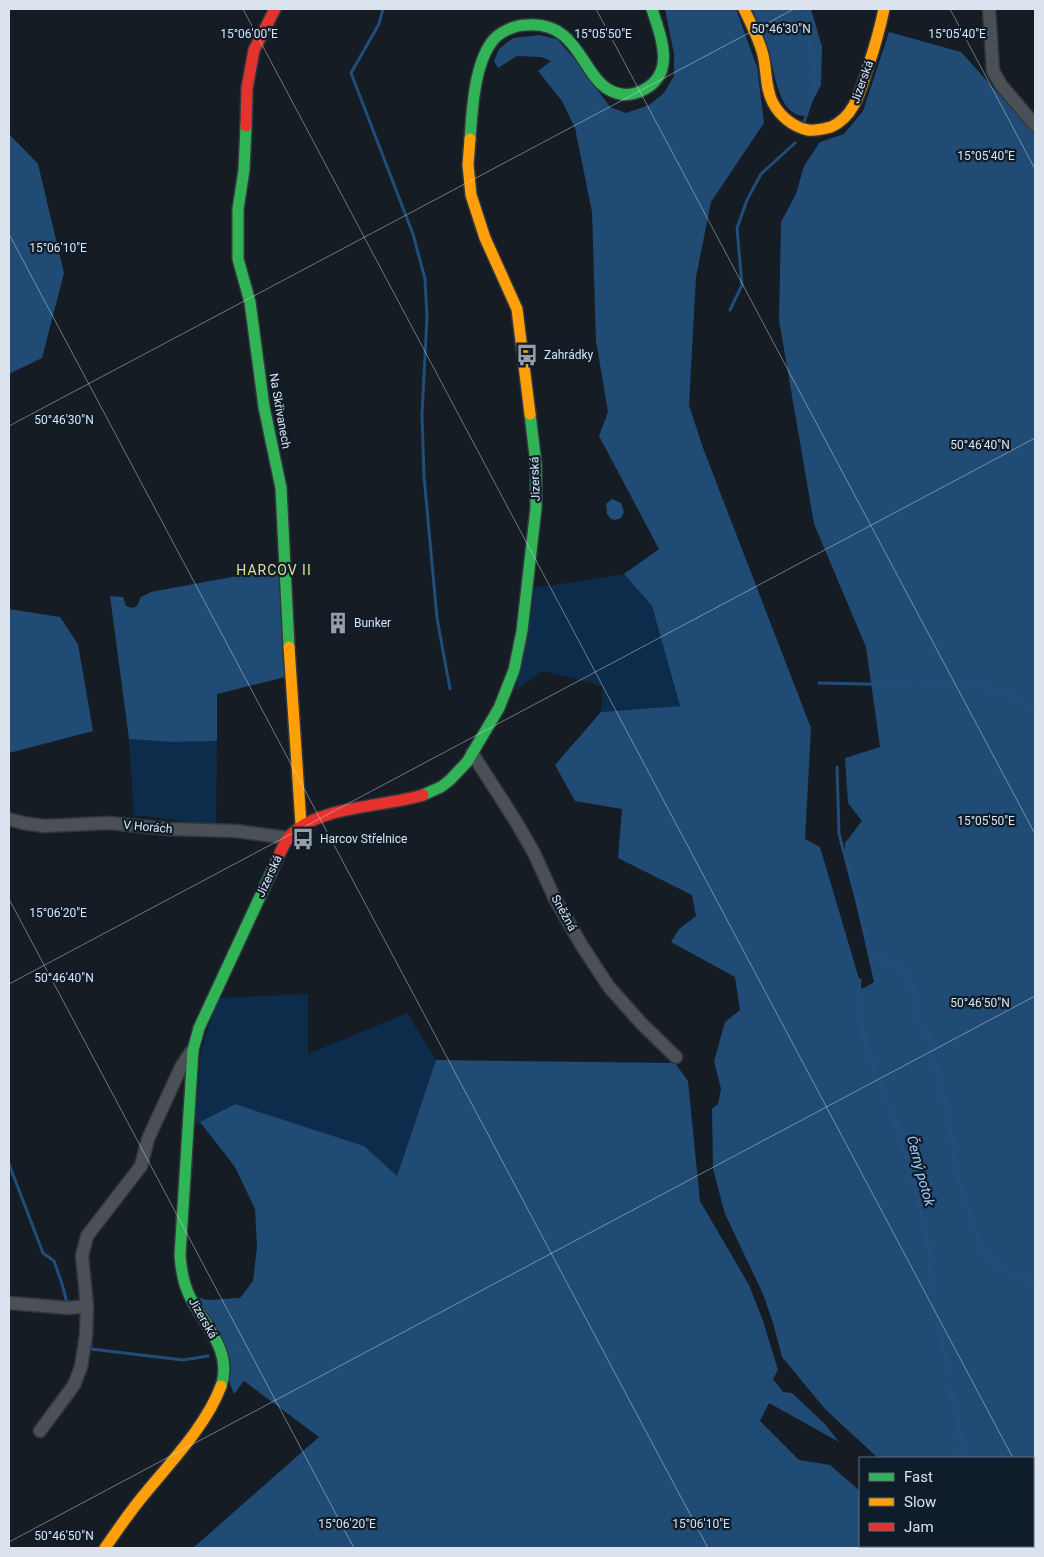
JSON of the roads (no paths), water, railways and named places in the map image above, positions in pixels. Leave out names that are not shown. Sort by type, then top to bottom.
[{"type":"street","name":"Na Skřivanech","points":[[275,9],[254,50],[247,88],[244,170],[238,209],[237,237],[238,259],[250,302],[264,407],[281,488],[284,566],[301,824]]},
{"type":"street","name":"Jizerská","points":[[105,1548],[206,1416],[217,1397],[223,1380],[223,1355],[203,1316],[190,1297],[182,1275],[180,1256],[193,1050],[200,1028],[230,961],[288,838],[301,824],[338,812],[405,800],[429,793],[442,786],[459,771],[472,754],[502,702],[518,661],[534,538],[537,492],[517,308],[482,231],[468,182],[469,153],[478,78],[492,41],[506,31],[530,24],[551,27],[564,34],[601,84],[619,95],[634,95],[656,81],[661,73],[664,62],[662,45],[652,9]]},
{"type":"street","name":"Jizerská","points":[[744,9],[763,54],[767,86],[772,101],[780,115],[795,126],[810,131],[834,126],[846,118],[852,110],[861,92],[884,9]]},
{"type":"street","points":[[989,9],[993,71],[1001,85],[1035,125]]},
{"type":"street","name":"Sněžná","points":[[472,754],[516,820],[554,896],[582,946],[604,978],[642,1024],[676,1057]]},
{"type":"street","name":"V Horách","points":[[9,819],[44,826],[109,823],[170,829],[236,831],[288,838]]},
{"type":"street","name":"Jizerská","points":[[40,1431],[74,1385],[81,1367],[86,1335],[82,1256],[87,1236],[141,1166],[148,1138],[181,1067],[193,1050]]},
{"type":"street","points":[[9,1303],[69,1308],[86,1306]]},
{"type":"waterway","points":[[383,9],[379,24],[351,73],[413,234],[425,279],[427,317],[422,415],[424,476],[437,618],[450,689]]},
{"type":"waterway","name":"Černý potok","points":[[800,9],[813,63],[815,89],[804,122]]},
{"type":"waterway","name":"Černý potok","points":[[730,310],[742,285],[737,228],[747,200],[761,174],[795,143]]},
{"type":"waterway","points":[[819,683],[911,685]]},
{"type":"waterway","points":[[921,685],[985,687],[1009,695],[1035,710]]},
{"type":"waterway","points":[[9,732],[12,736]]},
{"type":"waterway","points":[[837,767],[839,834],[872,957],[893,962],[911,980],[918,1021],[928,1035],[949,1119],[960,1186],[981,1247],[992,1261],[1009,1272],[1035,1283]]},
{"type":"waterway","name":"Černý potok","points":[[860,980],[858,994],[866,1051],[874,1062],[875,1072],[900,1135],[926,1229],[937,1321],[948,1373]]},
{"type":"waterway","points":[[9,1164],[43,1253],[54,1261],[67,1303]]},
{"type":"waterway","points":[[91,1340],[91,1349],[183,1360],[208,1356]]},
{"type":"waterway","points":[[229,1353],[242,1350]]},
{"type":"waterway","name":"Černý potok","points":[[950,1386],[965,1457]]},
{"type":"waterway","name":"Černý potok","points":[[958,1457],[963,1448]]},
{"type":"place","name":"Zahrádky","points":[[527,355]]},
{"type":"place","name":"Bunker","points":[[338,623]]},
{"type":"place","name":"Harcov Střelnice","points":[[303,839]]},
{"type":"district","name":"HARCOV II","points":[[274,570]]}]
